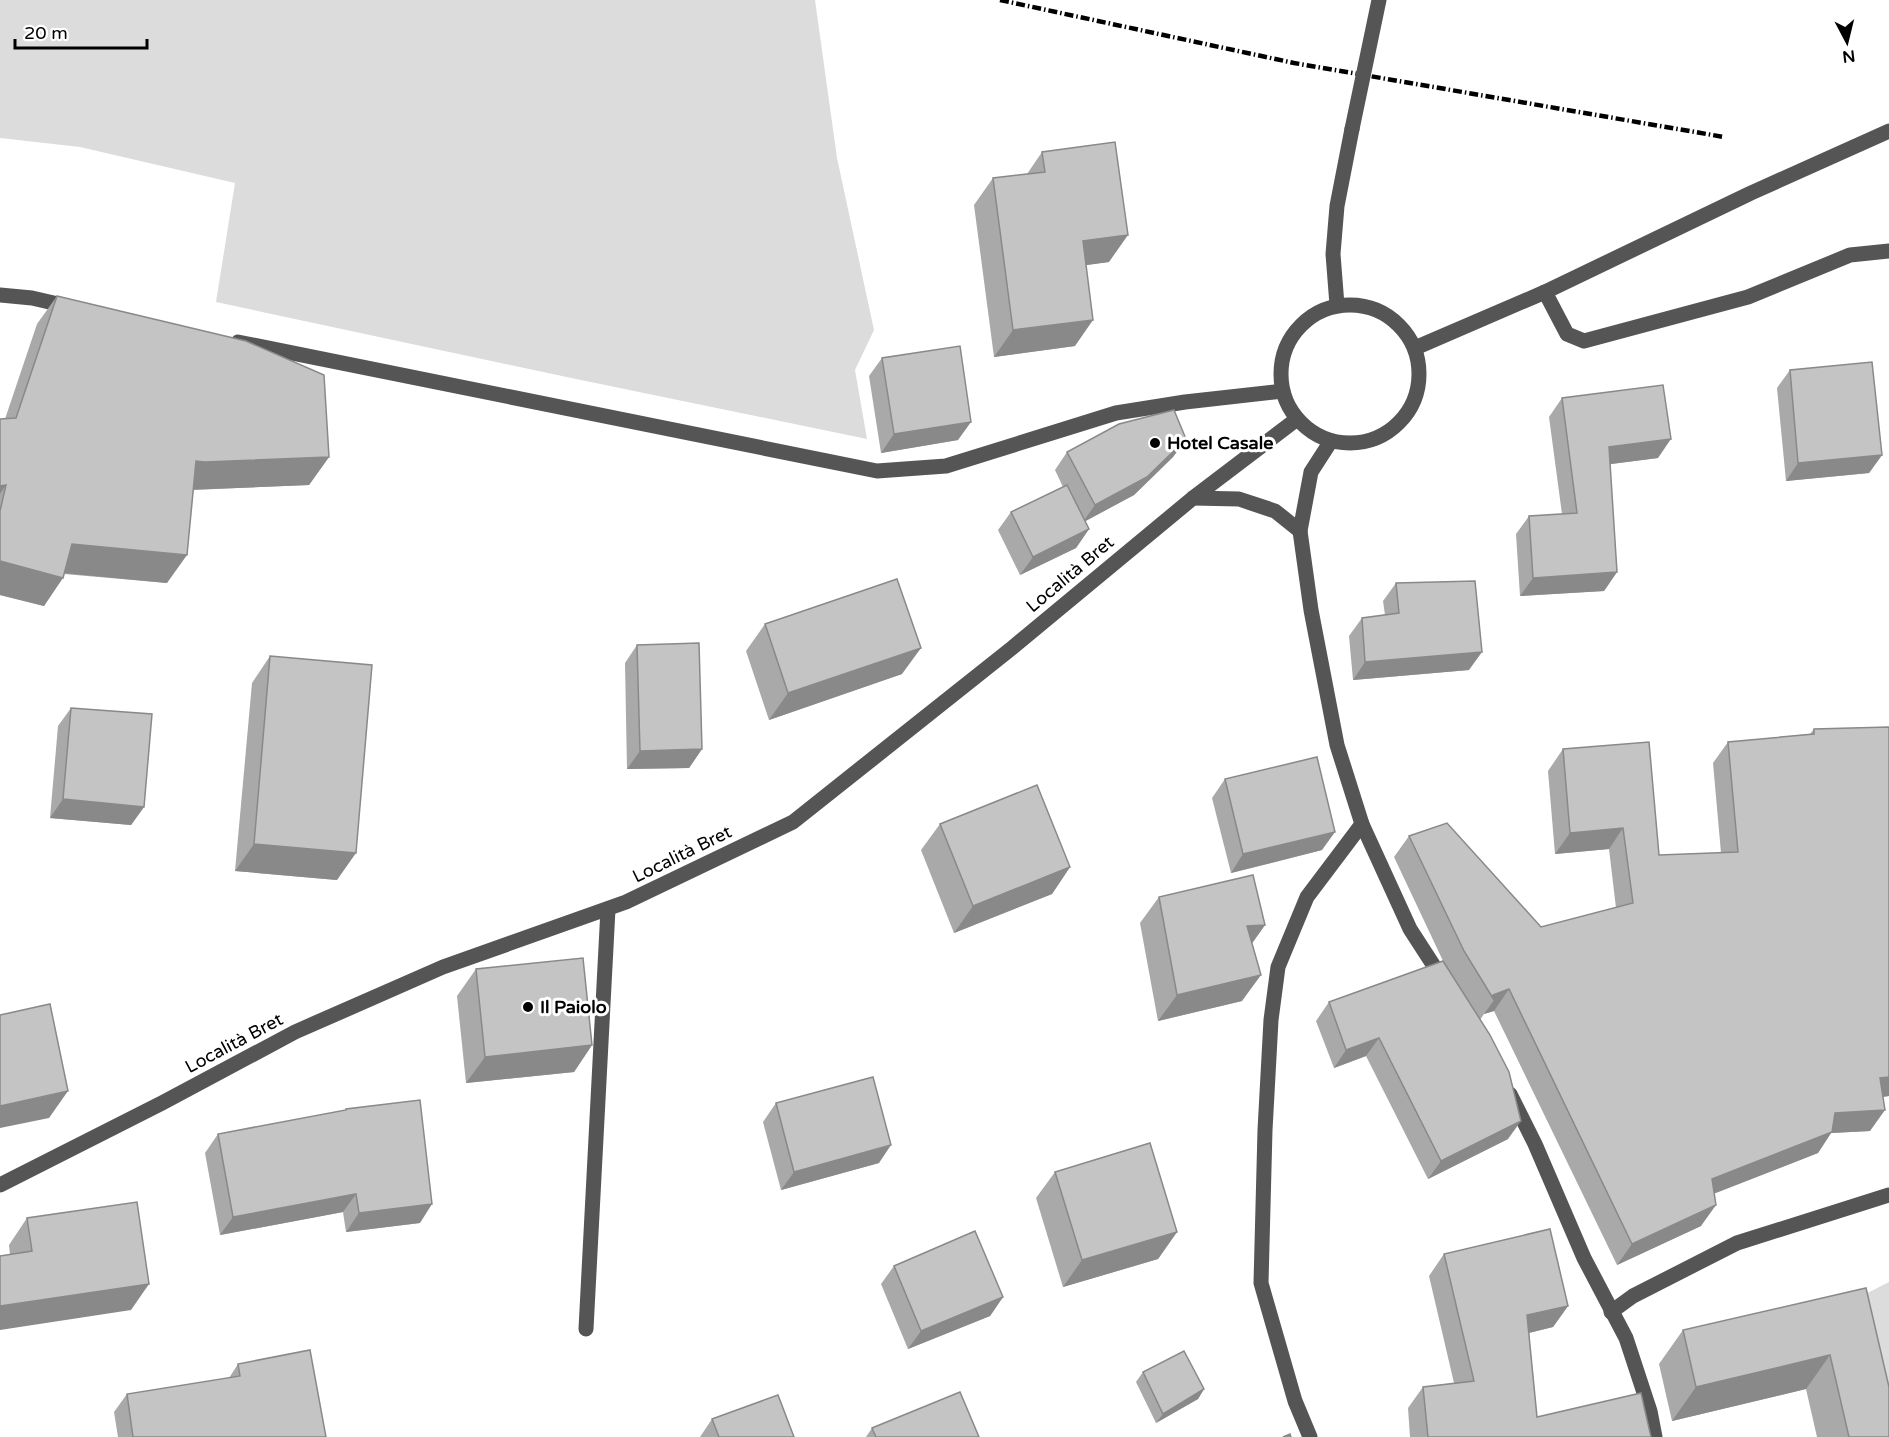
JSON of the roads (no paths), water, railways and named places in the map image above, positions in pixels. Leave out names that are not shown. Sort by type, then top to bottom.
[{"type":"street","points":[[1337,305],[1333,254],[1336,216],[1379,0]]},
{"type":"street","points":[[1415,348],[1545,292],[1889,130]]},
{"type":"street","points":[[1545,292],[1567,334],[1584,341],[1748,297],[1850,255],[1889,251]]},
{"type":"street","points":[[0,295],[32,298],[89,311]]},
{"type":"street","points":[[1337,305],[1361,305],[1384,313],[1402,328],[1415,348],[1420,370],[1417,392],[1408,412],[1394,428],[1374,440],[1352,444],[1330,441],[1312,432],[1297,419],[1286,403],[1280,366],[1285,347],[1297,328],[1315,313],[1337,305]]},
{"type":"street","points":[[226,340],[877,471],[946,466],[1116,413],[1185,402],[1283,391]]},
{"type":"street","name":"Località Bret","points":[[0,1185],[162,1104],[295,1032],[443,967],[636,898],[793,822],[1012,648],[1193,498],[1297,419]]},
{"type":"street","points":[[1330,441],[1311,472],[1300,531],[1311,610],[1337,745],[1362,824],[1410,929],[1448,989]]},
{"type":"street","points":[[1193,498],[1239,499],[1275,511],[1300,531]]},
{"type":"street","points":[[1310,1437],[1295,1401],[1261,1283],[1265,1130],[1271,1020],[1278,967],[1307,897],[1362,824]]},
{"type":"street","points":[[586,1329],[608,909]]},
{"type":"street","points":[[1503,1080],[1535,1144],[1584,1258],[1626,1338],[1650,1411],[1655,1437]]},
{"type":"street","points":[[1611,1312],[1633,1296],[1737,1243],[1889,1195]]},
{"type":"railway","points":[[1000,0],[1294,63],[1724,137]]},
{"type":"place","name":"Hotel Casale","points":[[1155,443]]},
{"type":"place","name":"Il Paiolo","points":[[528,1007]]}]
